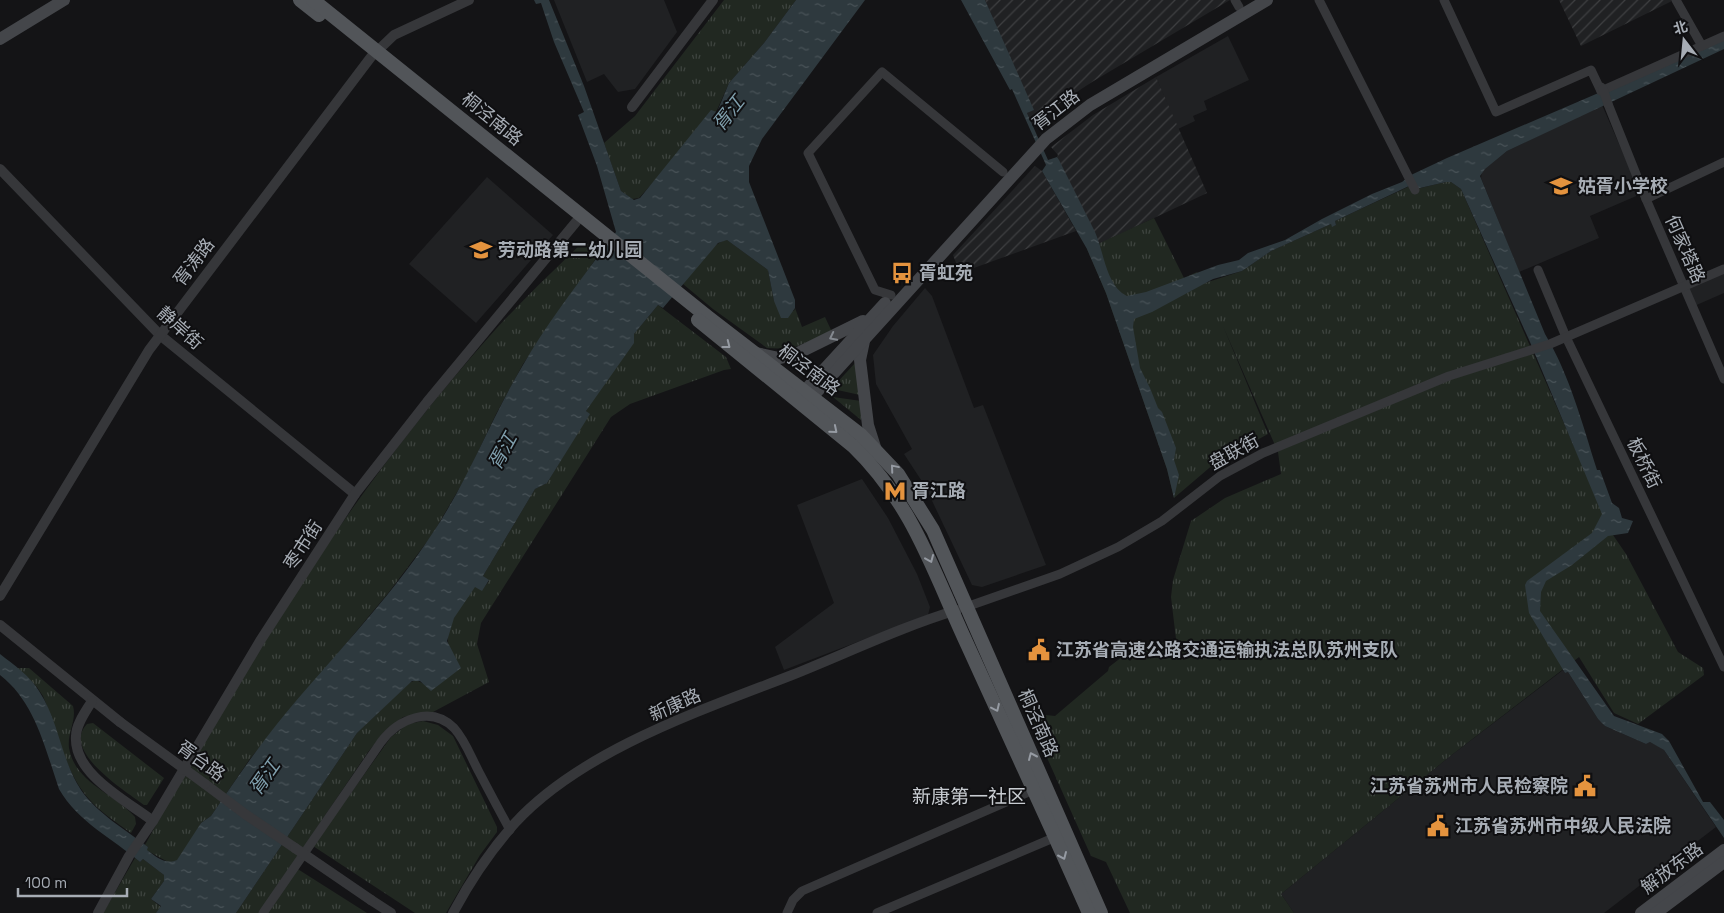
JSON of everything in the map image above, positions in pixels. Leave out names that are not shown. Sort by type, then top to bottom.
[{"type":"main road","points":[[0,29],[47,0]]},
{"type":"main road","points":[[0,39],[64,0]]},
{"type":"main road","name":"桐泾南路","points":[[300,0],[374,54],[679,300],[804,398],[875,446],[898,474],[923,512],[966,607],[1039,788]]},
{"type":"main road","name":"桐泾南路","points":[[313,0],[374,54],[576,222],[604,239]]},
{"type":"main road","name":"胥江路","points":[[804,398],[866,337],[1018,162],[1036,136],[1237,4],[1251,0]]},
{"type":"main road","name":"胥江路","points":[[1069,114],[1267,0]]},
{"type":"main road","name":"胥江路","points":[[804,398],[876,313],[1002,172],[1018,162]]},
{"type":"main road","name":"桐泾南路","points":[[679,300],[756,353],[859,452],[899,502],[922,542],[952,611],[1060,835],[1101,913]]},
{"type":"main road","points":[[756,353],[780,358],[797,354],[849,329],[876,313]]},
{"type":"main road","points":[[866,337],[860,352],[860,360],[868,425],[875,446]]},
{"type":"main road","name":"桐泾南路","points":[[1060,835],[1088,913]]},
{"type":"main road","name":"解放东路","points":[[1641,913],[1724,850]]},
{"type":"main road","name":"解放东路","points":[[1656,913],[1724,862]]},
{"type":"street","name":"胥涛路","points":[[0,596],[160,335],[374,54],[394,35],[469,0]]},
{"type":"street","points":[[632,108],[713,0]]},
{"type":"street","points":[[1319,0],[1415,190]]},
{"type":"street","name":"何家塔路","points":[[1444,0],[1496,112],[1591,70],[1602,90],[1646,199],[1724,379]]},
{"type":"street","points":[[1676,0],[1702,46]]},
{"type":"street","points":[[1602,90],[1724,36]]},
{"type":"street","points":[[892,296],[875,290],[808,154],[815,146],[882,72],[1002,172]]},
{"type":"street","points":[[1646,199],[1724,162]]},
{"type":"street","name":"静岸街","points":[[0,168],[160,335],[356,494]]},
{"type":"street","name":"枣市街","points":[[98,913],[129,856],[153,821],[260,641],[356,494],[427,402],[576,222]]},
{"type":"street","name":"盘联街","points":[[966,607],[1060,574],[1118,547],[1162,521],[1220,476],[1263,453],[1449,376],[1550,344],[1724,269]]},
{"type":"street","name":"板桥街","points":[[1538,270],[1566,337],[1724,668]]},
{"type":"street","name":"新康路","points":[[453,913],[475,876],[510,830],[530,810],[564,782],[630,743],[696,713],[966,607]]},
{"type":"street","name":"胥台路","points":[[0,625],[120,722],[245,814],[391,913]]},
{"type":"street","points":[[92,701],[76,734],[76,748],[84,766],[96,778],[153,821]]},
{"type":"street","points":[[262,913],[381,742],[394,728],[417,716],[435,717],[453,727],[467,748],[510,830]]},
{"type":"street","points":[[787,913],[793,900],[807,889],[1039,788]]},
{"type":"street","points":[[877,913],[1060,835]]},
{"type":"shaded area","points":[[554,0],[664,0],[677,32],[635,89],[618,92],[604,74],[587,82]]},
{"type":"shaded area","points":[[985,0],[1230,0],[1092,82],[1054,107],[1033,125],[1027,113],[1033,110]]},
{"type":"shaded area","points":[[1559,0],[1674,0],[1581,46]]},
{"type":"shaded area","points":[[1228,36],[1249,80],[1204,101],[1207,110],[1193,116],[1195,121],[1178,129],[1156,77]]},
{"type":"shaded area","points":[[1156,77],[1207,193],[1099,244],[1057,157],[1058,155],[1051,147],[1093,115]]},
{"type":"shaded area","name":"姑胥小学校","points":[[1602,105],[1641,194],[1590,216],[1599,238],[1519,272],[1481,178],[1482,171],[1507,151]]},
{"type":"shaded area","points":[[1035,166],[1042,171],[1076,231],[960,273],[953,255]]},
{"type":"shaded area","name":"劳动路第二幼儿园","points":[[487,177],[553,235],[476,323],[409,264]]},
{"type":"shaded area","points":[[1724,271],[1724,293],[1692,307],[1683,289]]},
{"type":"shaded area","points":[[925,288],[932,296],[974,408],[983,405],[1046,565],[982,587],[972,585],[925,486],[904,454],[912,449],[876,384],[873,355],[893,326]]},
{"type":"shaded area","points":[[862,479],[888,518],[917,574],[930,607],[928,615],[784,670],[775,647],[834,603],[797,505]]},
{"type":"shaded area","points":[[1563,670],[1565,673],[1568,672],[1598,719],[1605,726],[1646,744],[1650,742],[1664,750],[1716,827],[1604,913],[1294,913],[1281,894],[1449,757]]},
{"type":"green space","points":[[724,0],[796,0],[764,43],[729,83],[716,112],[639,198],[632,199],[621,191],[604,143],[635,116]]},
{"type":"green space","points":[[1451,182],[1461,189],[1613,535],[1626,554],[1678,652],[1703,668],[1704,675],[1638,724],[1614,713],[1579,657],[1449,757],[1281,894],[1294,913],[1130,913],[1106,862],[1091,856],[1027,713],[1055,716],[1127,653],[1176,639],[1171,597],[1173,580],[1191,521],[1225,498],[1281,474],[1278,452],[1223,326],[1268,434],[1215,463],[1174,498],[1167,469],[1106,293],[1087,249],[1154,218],[1184,278],[1197,272],[1205,283],[1242,271],[1271,251],[1331,224],[1332,226],[1336,225],[1335,221],[1410,186],[1412,190]]},
{"type":"green space","points":[[727,240],[768,270],[774,301],[794,311],[795,308],[802,327],[825,317],[832,332],[790,349],[767,348],[713,309],[683,284],[709,251]]},
{"type":"green space","points":[[584,241],[599,254],[523,364],[496,414],[467,475],[432,535],[389,592],[249,760],[211,816],[201,823],[182,856],[175,862],[168,862],[146,850],[148,847],[145,845],[220,712],[302,581],[346,518],[391,456],[488,338]]},
{"type":"green space","points":[[658,305],[726,357],[731,369],[630,404],[611,417],[481,623],[477,644],[489,682],[433,712],[403,717],[385,731],[368,752],[259,913],[236,913],[357,733],[409,683],[416,680],[424,684],[449,647],[449,631],[456,615],[475,586],[482,590],[489,581],[483,576],[535,489],[547,483],[589,414],[586,411],[634,334]]},
{"type":"green space","points":[[856,362],[860,395],[833,389],[833,387]]},
{"type":"green space","points":[[833,397],[861,401],[861,420]]},
{"type":"green space","points":[[17,668],[29,668],[73,706],[74,716],[69,737],[69,748],[73,760],[87,779],[135,817],[136,824],[131,833],[98,808],[80,788],[67,763],[43,696],[37,687]]},
{"type":"green space","points":[[423,721],[438,725],[453,736],[497,827],[497,832],[480,855],[446,913],[415,913],[313,846],[391,737],[408,724]]},
{"type":"green space","points":[[93,723],[164,778],[147,805],[144,805],[111,781],[89,758],[82,746],[81,735],[87,724]]},
{"type":"green space","points":[[135,858],[140,862],[143,859],[164,875],[164,881],[151,899],[161,907],[156,913],[103,913]]},
{"type":"green space","points":[[296,868],[367,913],[267,913]]},
{"type":"water","name":"胥江","points":[[534,0],[549,0],[584,86],[621,191],[634,200],[640,198],[711,110],[717,112],[729,83],[764,43],[796,0],[865,0],[762,139],[749,166],[749,182],[795,300],[795,308],[788,318],[781,318],[774,301],[768,270],[727,240],[718,243],[663,308],[658,305],[634,334],[634,343],[586,411],[590,414],[547,483],[535,489],[483,576],[489,580],[482,591],[475,587],[454,618],[447,641],[461,668],[431,691],[420,681],[412,681],[357,733],[236,913],[156,913],[161,906],[151,899],[164,881],[164,875],[143,859],[140,862],[96,829],[67,801],[59,789],[43,742],[30,712],[22,698],[0,675],[0,654],[26,676],[39,691],[51,715],[74,778],[88,799],[104,814],[148,847],[147,850],[161,860],[169,862],[177,860],[201,823],[211,816],[277,724],[377,608],[415,559],[457,493],[511,386],[533,348],[616,232],[597,166],[578,115],[584,112],[554,42],[541,3],[536,4]]},
{"type":"water","points":[[961,0],[985,0],[1034,110],[1027,113],[1048,160],[1057,157],[1059,160],[1095,232],[1106,268],[1114,285],[1127,296],[1146,292],[1218,265],[1239,260],[1248,253],[1285,240],[1322,219],[1372,194],[1402,182],[1411,175],[1447,158],[1724,39],[1724,49],[1507,151],[1485,169],[1480,176],[1545,334],[1562,366],[1581,417],[1597,470],[1600,470],[1612,503],[1619,508],[1622,518],[1633,521],[1628,533],[1608,536],[1572,565],[1546,581],[1541,592],[1540,611],[1614,716],[1662,734],[1669,741],[1703,802],[1710,802],[1724,820],[1724,838],[1664,750],[1650,742],[1646,744],[1605,726],[1598,719],[1568,672],[1565,673],[1529,613],[1525,585],[1527,581],[1592,533],[1602,514],[1530,342],[1461,189],[1451,182],[1411,190],[1409,186],[1335,221],[1336,225],[1332,227],[1331,224],[1271,251],[1242,271],[1213,279],[1152,312],[1134,319],[1133,327],[1140,368],[1158,408],[1162,412],[1176,448],[1174,460],[1179,475],[1174,498],[1167,469],[1106,293],[1087,249],[1042,171],[1046,165],[1012,89],[1010,90]]},
{"type":"place","name":"姑胥小学校","points":[[1561,186]]},
{"type":"place","name":"劳动路第二幼儿园","points":[[481,250]]},
{"type":"place","name":"胥虹苑","points":[[902,273]]},
{"type":"place","name":"胥江路","points":[[895,491]]},
{"type":"place","name":"江苏省高速公路交通运输执法总队苏州支队","points":[[1039,650]]},
{"type":"place","name":"江苏省苏州市人民检察院","points":[[1585,786]]},
{"type":"place","name":"江苏省苏州市中级人民法院","points":[[1438,826]]},
{"type":"district","name":"新康第一社区","points":[[969,796]]}]
